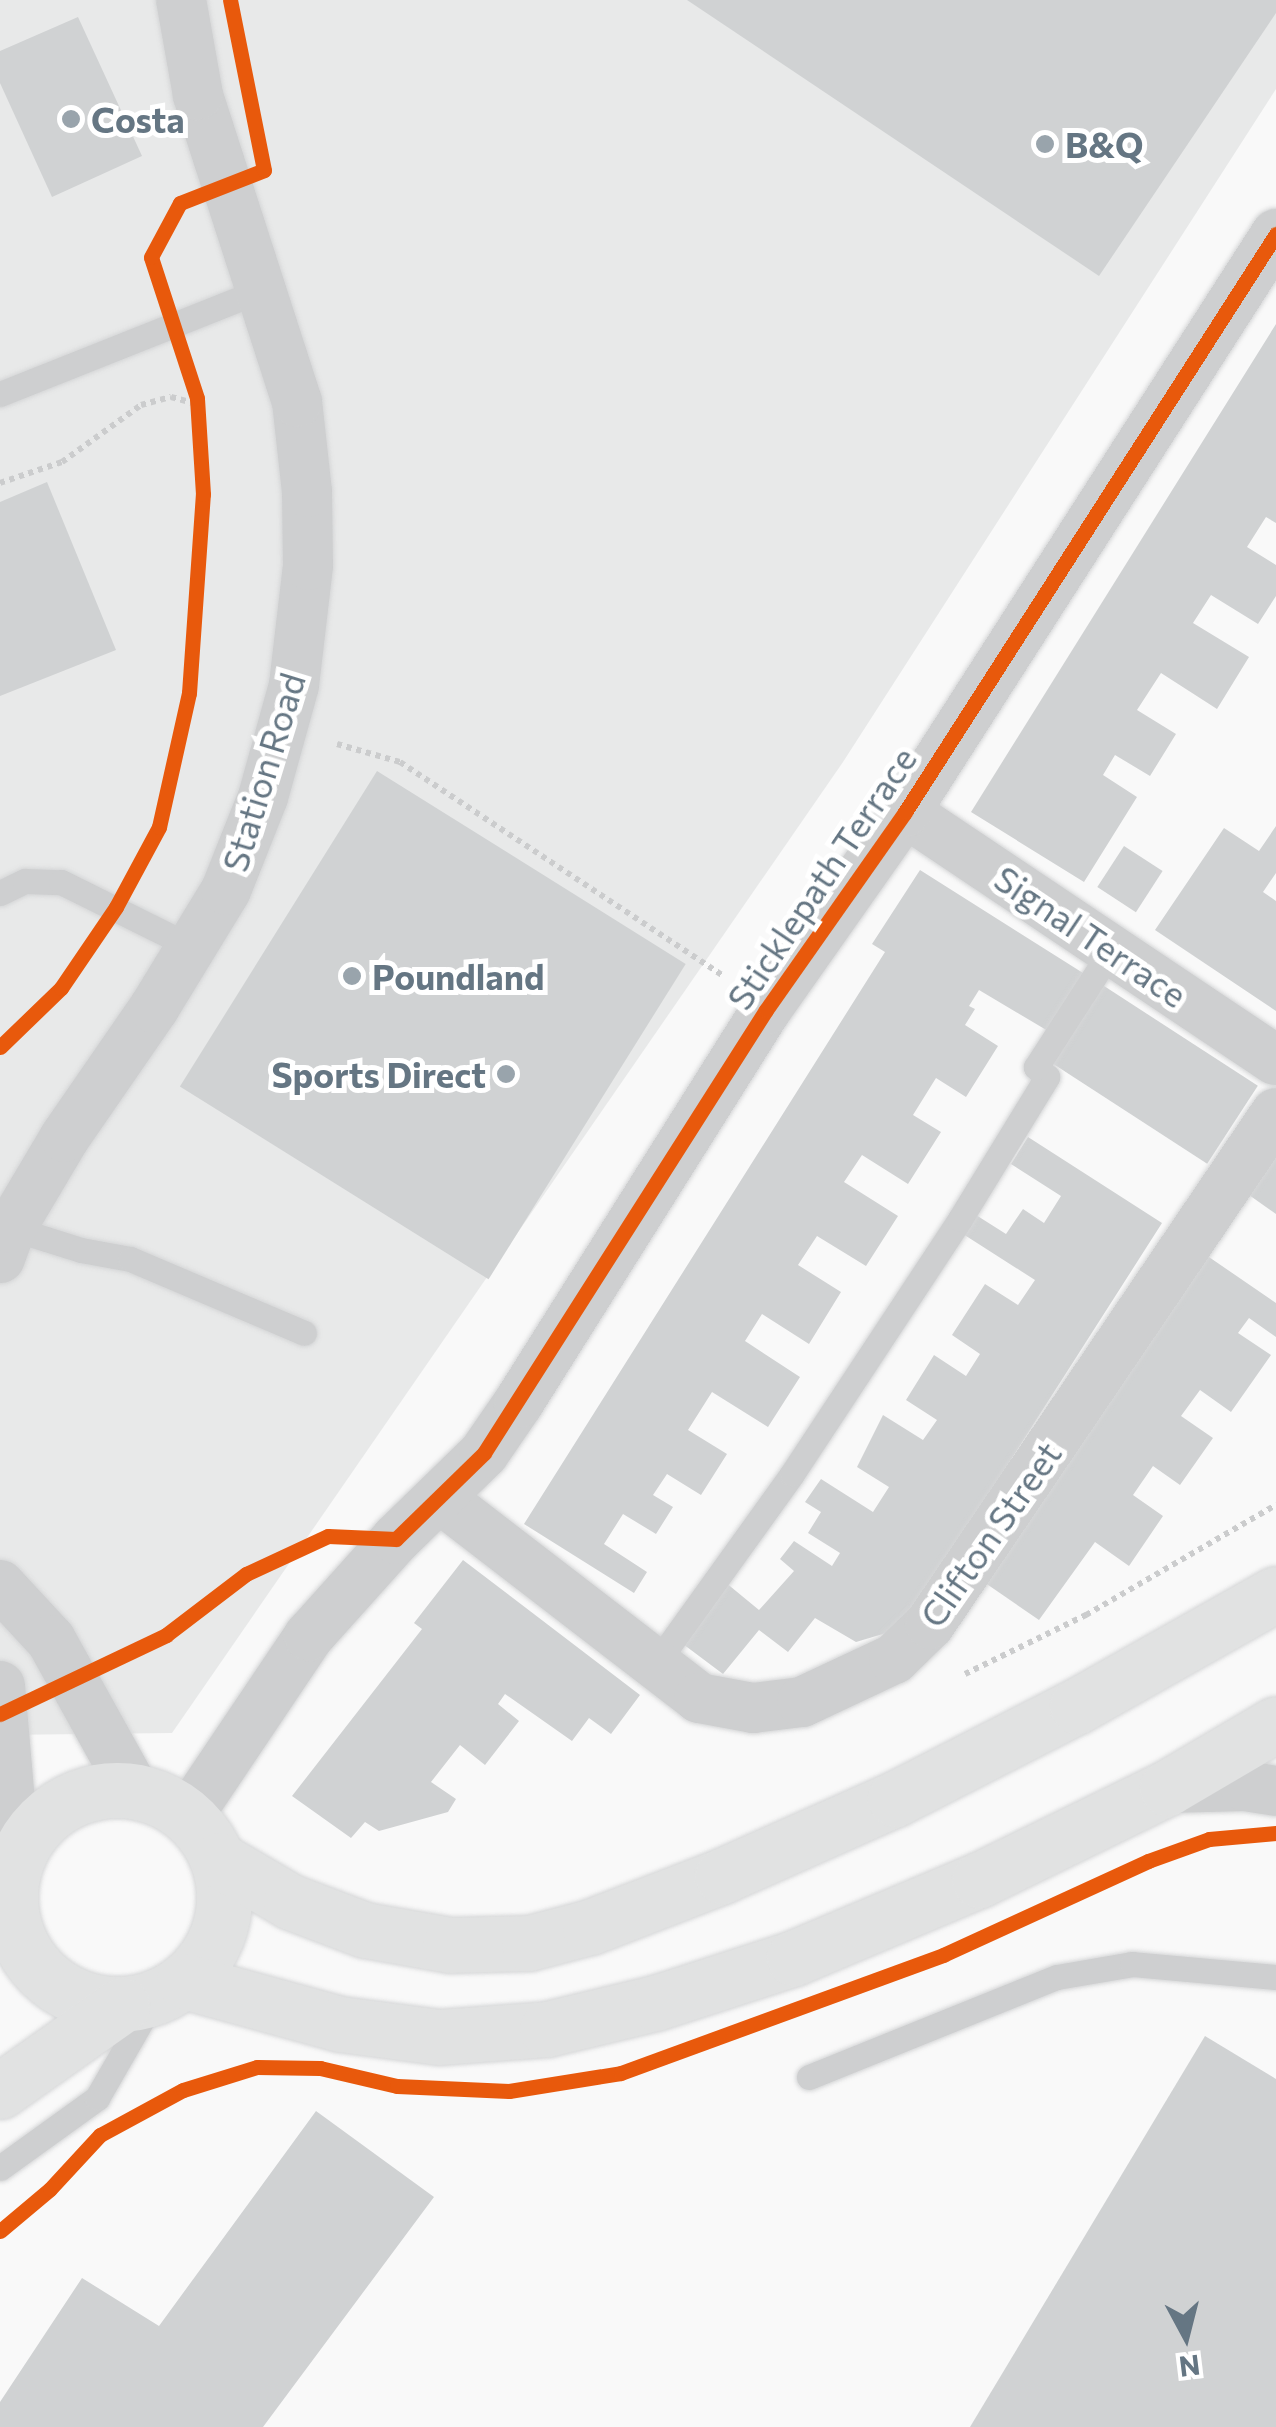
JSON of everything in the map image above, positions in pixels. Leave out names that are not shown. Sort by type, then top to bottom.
[{"type":"main road","points":[[1276,1594],[1077,1706],[895,1799],[722,1876],[590,1928],[529,1943],[450,1945],[365,1930],[292,1902],[219,1860],[188,1816],[163,1799],[134,1790],[97,1791],[61,1804],[33,1828],[8,1882],[12,1921],[26,1955],[52,1983],[85,2000],[154,1995],[439,2037],[546,2029],[655,2003],[794,1958],[979,1880],[1167,1788],[1276,1724]]},
{"type":"main road","points":[[0,2091],[154,1995],[207,1957],[222,1927],[225,1894],[219,1860]]},
{"type":"street","name":"Station Road","points":[[5,1243],[65,1138],[226,890],[263,797],[298,655],[308,565],[307,492],[297,402],[198,95],[181,0]]},
{"type":"street","name":"Sticklepath Terrace","points":[[188,1816],[309,1636],[396,1539],[484,1453],[766,1010],[905,812],[1276,234]]},
{"type":"street","name":"Signal Terrace","points":[[905,812],[1276,1060]]},
{"type":"street","name":"Clifton Street","points":[[441,1499],[699,1698],[753,1708],[802,1702],[894,1659],[930,1624],[1276,1113]]},
{"type":"street","points":[[0,1584],[51,1640],[134,1790]]},
{"type":"street","points":[[0,1686],[8,1882]]},
{"type":"street","points":[[1167,1788],[1245,1786],[1276,1791]]},
{"type":"lane","points":[[0,394],[264,290]]},
{"type":"lane","points":[[0,893],[26,881],[61,882],[192,947]]},
{"type":"lane","points":[[657,1662],[792,1474],[960,1219],[1047,1077],[1036,1067],[1112,949]]},
{"type":"lane","points":[[5,1243],[130,1258],[304,1333]]},
{"type":"lane","points":[[809,2077],[1057,1976],[1132,1964],[1276,1978]]},
{"type":"lane","points":[[0,2168],[97,2098],[154,1995]]},
{"type":"path","points":[[174,327],[197,404],[198,422]]},
{"type":"path","points":[[0,483],[62,462],[141,405],[171,397],[197,404]]},
{"type":"path","points":[[336,744],[400,762],[712,968],[766,1010]]},
{"type":"path","points":[[894,1659],[924,1684],[937,1688],[1086,1616],[1276,1505]]},
{"type":"shaded area","points":[[0,0],[1276,0],[1276,89],[843,762],[172,1733],[0,1735]]},
{"type":"building","name":"B&Q","points":[[687,0],[1276,0],[1276,13],[1099,276]]},
{"type":"building","name":"Costa","points":[[78,17],[142,156],[52,197],[0,83],[0,51]]},
{"type":"building","points":[[1276,324],[1276,523],[1266,517],[1247,547],[1276,565],[1276,596],[1258,624],[1211,595],[1193,623],[1249,657],[1217,709],[1161,673],[1137,710],[1176,734],[1150,776],[1115,755],[1103,775],[1137,797],[1084,882],[971,812]]},
{"type":"building","points":[[47,482],[116,650],[0,696],[0,502]]},
{"type":"building","points":[[377,771],[686,964],[489,1279],[180,1086]]},
{"type":"building","points":[[1276,826],[1276,873],[1263,892],[1276,901],[1276,1011],[1155,930],[1224,828],[1259,851]]},
{"type":"building","points":[[1124,846],[1163,871],[1136,912],[1097,887]]},
{"type":"building","points":[[920,870],[1083,973],[1048,1031],[979,990],[969,1006],[975,1009],[965,1025],[998,1046],[966,1097],[936,1078],[913,1115],[941,1132],[908,1184],[862,1155],[844,1182],[898,1216],[866,1266],[817,1236],[798,1265],[841,1292],[809,1344],[762,1314],[745,1341],[800,1377],[768,1427],[712,1392],[688,1430],[727,1454],[701,1495],[667,1474],[653,1495],[673,1507],[656,1534],[623,1514],[604,1544],[647,1572],[634,1593],[524,1524],[885,952],[872,944]]},
{"type":"building","points":[[1101,984],[1258,1086],[1207,1164],[1050,1062]]},
{"type":"building","points":[[1028,1137],[1162,1223],[932,1583],[893,1631],[856,1642],[815,1618],[788,1652],[759,1630],[723,1674],[679,1641],[725,1582],[759,1610],[794,1571],[780,1559],[794,1541],[832,1566],[840,1553],[808,1533],[821,1512],[805,1502],[821,1479],[873,1512],[889,1487],[857,1467],[883,1415],[923,1440],[937,1420],[906,1400],[934,1355],[966,1376],[980,1354],[952,1335],[985,1284],[1018,1305],[1035,1280],[963,1234],[976,1215],[1006,1234],[1023,1209],[1044,1223],[1061,1196],[1011,1164]]},
{"type":"building","points":[[1276,1141],[1276,1214],[1242,1190]]},
{"type":"building","points":[[1206,1255],[1276,1303],[1276,1337],[1249,1318],[1238,1333],[1271,1355],[1231,1412],[1200,1390],[1181,1416],[1213,1438],[1180,1485],[1153,1466],[1133,1495],[1163,1516],[1129,1566],[1095,1542],[1039,1620],[978,1578]]},
{"type":"building","points":[[463,1560],[640,1695],[611,1734],[589,1718],[572,1741],[505,1694],[498,1704],[519,1721],[485,1765],[460,1745],[431,1782],[456,1799],[448,1812],[379,1831],[365,1822],[351,1838],[292,1796],[422,1629],[414,1623]]},
{"type":"building","points":[[1205,2036],[1276,2079],[1276,2427],[970,2427]]},
{"type":"building","points":[[316,2111],[434,2197],[263,2427],[0,2427],[0,2402],[82,2278],[159,2326]]},
{"type":"cycle path","points":[[0,1047],[61,988],[116,907],[159,827],[189,693],[203,494],[197,398],[151,257],[180,203],[264,170],[230,0]]},
{"type":"cycle path","points":[[0,1714],[166,1635],[246,1574],[328,1536],[396,1539],[484,1453],[766,1010],[905,812],[1276,234]]},
{"type":"cycle path","points":[[0,2231],[50,2189],[100,2135],[183,2090],[257,2067],[320,2068],[397,2086],[509,2091],[621,2073],[943,1955],[1148,1861],[1209,1839],[1276,1833]]},
{"type":"place","name":"Costa","points":[[71,119]]},
{"type":"place","name":"B&Q","points":[[1045,144]]},
{"type":"place","name":"Poundland","points":[[352,976]]},
{"type":"place","name":"Sports Direct","points":[[506,1074]]}]
